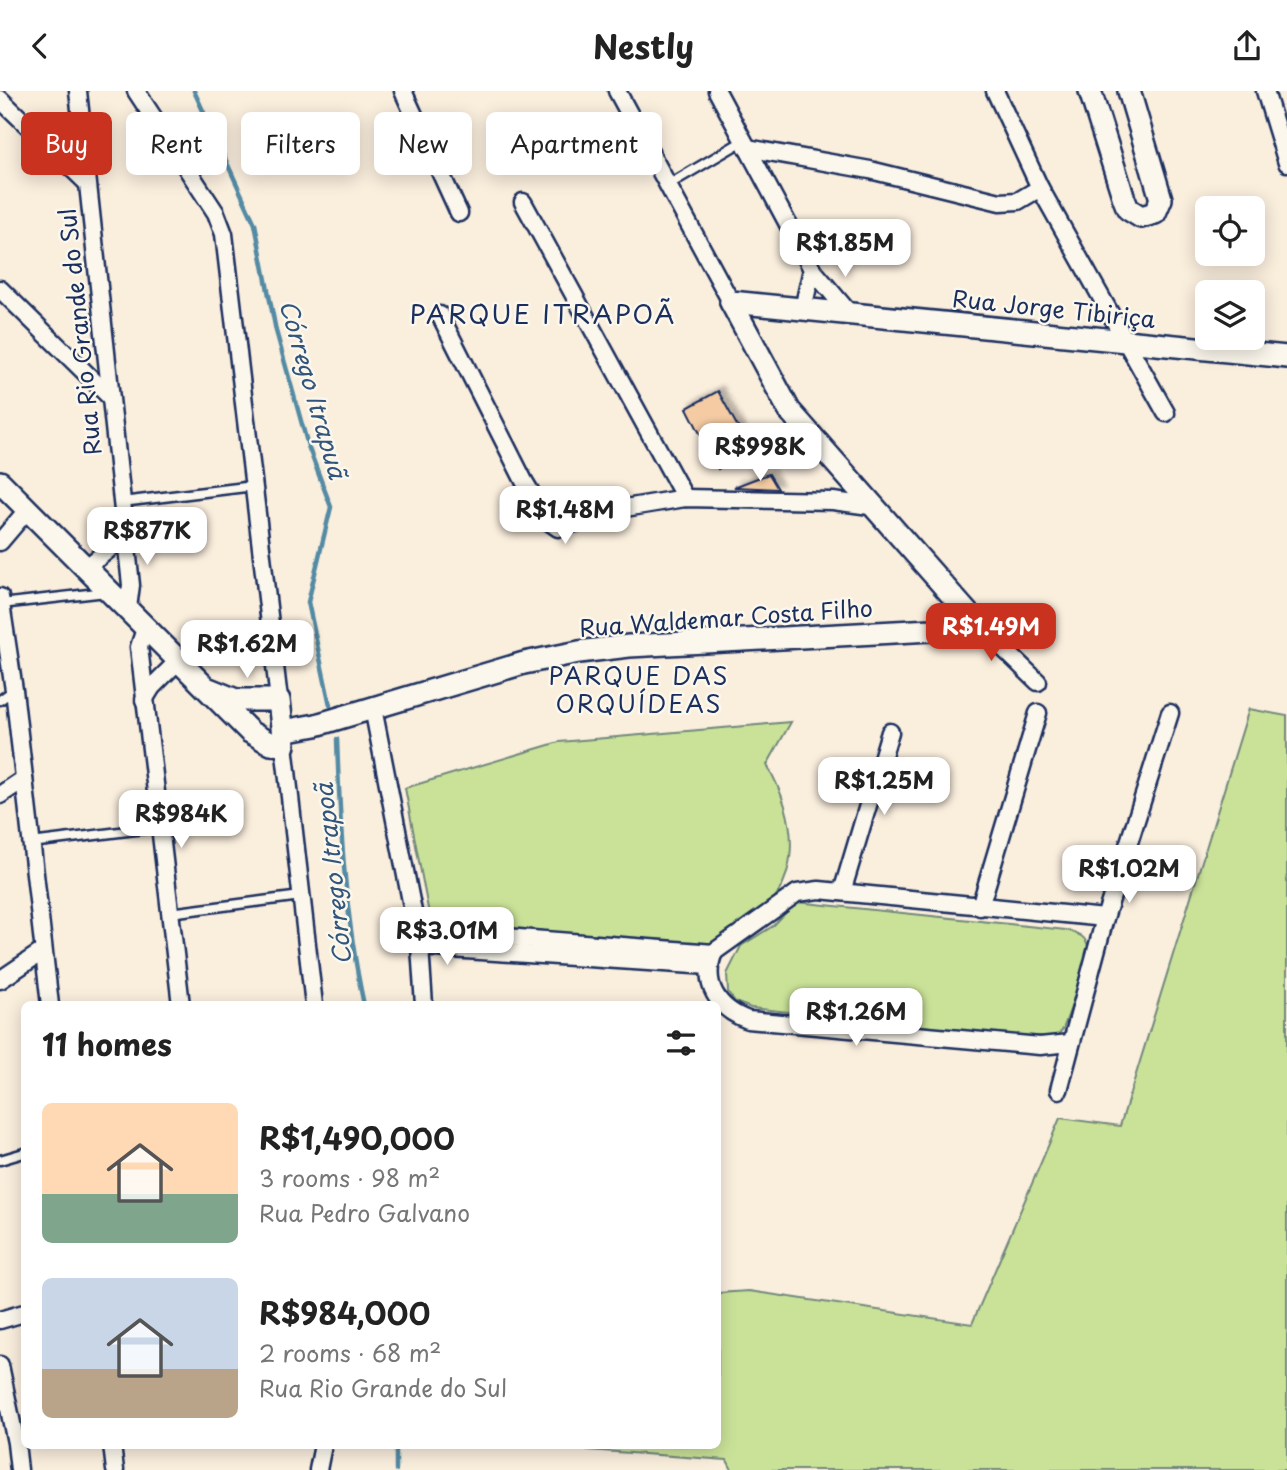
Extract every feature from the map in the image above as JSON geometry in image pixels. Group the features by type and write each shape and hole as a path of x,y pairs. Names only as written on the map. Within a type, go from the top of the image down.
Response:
{"main road":[{"path":"1089,91 1128,209 1141,217 1155,213 1161,199 1129,91"},
{"path":"731,302 789,410 870,506 971,617"},
{"name":"Rua Jorge Tibiriça","path":"731,302 1287,357"},
{"path":"1,486 28,509 256,737 271,744 283,738 279,700 236,700 209,689"},
{"name":"Rua Waldemar Costa Filho","path":"283,738 316,725 524,663 579,652 629,646 932,630 971,617"}],"street":[{"name":"Rua Rio Grande do Sul","path":"78,91 131,585 128,608"},
{"path":"136,91 216,213 224,234 279,700"},
{"path":"403,91 459,213"},
{"path":"617,91 731,302"},
{"path":"717,91 812,269 850,314"},
{"path":"995,91 1040,188 1166,412"},
{"path":"1265,91 1287,163"},
{"path":"0,99 86,182"},
{"path":"745,145 870,170 1000,202 1018,201 1040,188"},
{"path":"523,202 685,498"},
{"path":"803,309 812,269"},
{"path":"0,289 109,396"},
{"path":"440,316 524,481 548,521 558,528 625,508 685,498 833,501 870,506"},
{"path":"833,501 850,482"},
{"path":"0,543 28,509"},
{"path":"87,568 108,550 124,526"},
{"path":"0,597 14,690 49,1001"},
{"path":"971,617 1038,682"},
{"path":"146,626 139,647 181,1001"},
{"path":"144,700 152,687 180,659"},
{"path":"373,708 420,947 424,1001"},
{"path":"980,907 1038,713"},
{"path":"1059,1090 1105,918 1170,713"},
{"path":"842,892 890,732"},
{"path":"283,738 314,1001"},
{"path":"0,795 24,779"},
{"path":"420,947 711,961 797,893 842,892 1105,918"},
{"path":"416,930 711,961"},
{"path":"0,980 43,951"},
{"path":"711,961 710,986 720,1001"},
{"path":"721,1002 724,1007 748,1020 1040,1046 1070,1043"},
{"path":"0,1320 21,1314"},
{"path":"0,1366 19,1470"},
{"path":"112,1449 115,1470"},
{"path":"318,1470 322,1449"}],"lane":[{"path":"668,185 745,145"},
{"path":"121,502 255,486"},
{"path":"1,604 111,591"},
{"path":"0,700 14,690"},
{"path":"31,843 160,827"},
{"path":"170,913 301,895"},
{"path":"0,1160 21,1154"}],"green space":[{"path":"1249,709 1287,716 1287,1470 732,1470 727,1460 575,1449 721,1449 721,1293 749,1291 972,1324 1060,1118 1120,1126"},
{"path":"791,722 767,765 786,811 790,834 790,856 785,877 775,897 759,915 714,944 699,949 680,949 450,928 429,914 405,788 559,742"},
{"path":"796,902 1066,930 1084,938 1090,956 1063,1029 1056,1037 995,1034 751,1008 735,1002 728,992 727,974 741,946 773,926"}],"building":[{"path":"718,391 750,449 718,469 687,408"},
{"path":"769,474 778,489 734,487 760,477"}],"waterway":[{"name":"Córrego Itrapuã","path":"194,91 255,224 276,331 308,446 331,507 308,602 330,705"},
{"name":"Córrego Itrapoã","path":"337,739 344,872 363,1001"},
{"name":"Córrego Itrapoã","path":"396,1449 396,1470"}],"district":[{"name":"PARQUE ITRAPOÃ","path":"543,313"},
{"name":"PARQUE DAS ORQUÍDEAS","path":"639,689"}]}
